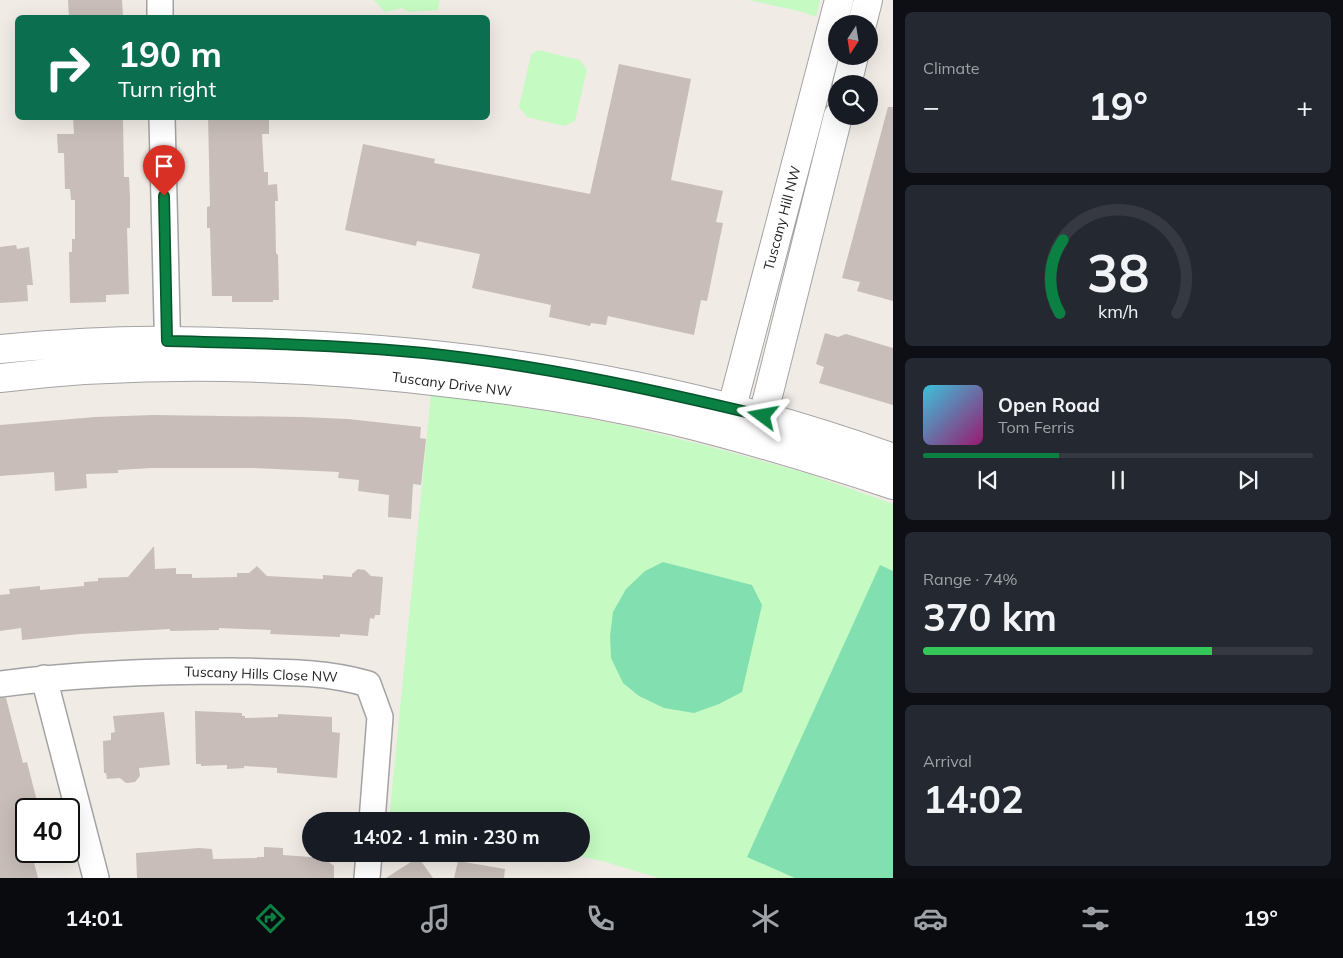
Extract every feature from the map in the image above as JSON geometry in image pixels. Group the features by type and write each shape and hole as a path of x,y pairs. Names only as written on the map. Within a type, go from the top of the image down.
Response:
{"street":[{"path":"160,0 160,15"},
{"name":"Tuscany Hill NW","path":"725,435 839,0"},
{"path":"864,15 868,0"},
{"path":"162,120 168,354"},
{"name":"Tuscany Hill NW","path":"756,444 836,125"},
{"name":"Tuscany Drive NW","path":"0,349 105,342 251,368 418,378 504,389 589,403 674,421 893,485"},
{"name":"Tuscany Drive NW","path":"0,378 86,370 168,354 296,344 435,355 558,372 732,408 763,416 893,458"},
{"name":"Tuscany Hills Close NW","path":"0,684 44,678 162,671 277,672 345,677 368,684 380,717 373,812"},
{"path":"44,678 96,878"},
{"path":"367,878 368,862"}],"green space":[{"path":"374,0 440,0 438,10 409,12 402,8 385,12"},
{"path":"749,0 820,0 816,17 803,12"},
{"path":"538,50 580,60 587,70 575,121 564,126 527,117 519,107 531,55"},
{"path":"431,394 558,413 621,425 806,473 893,504 893,878 659,878 590,858 590,812 390,812"},
{"path":"663,562 752,585 762,605 742,692 719,704 694,713 664,708 639,696 623,683 611,658 610,636 613,612 626,589 645,571"},
{"path":"880,565 893,571 893,878 795,878 747,857"}],"building":[{"path":"68,0 122,0 123,15 69,15"},
{"path":"619,64 691,79 671,180 723,191 716,222 723,223 707,301 701,300 694,335 608,316 606,325 591,323 590,326 549,317 551,305 472,288 480,254 417,241 416,246 345,230 363,144 435,159 434,163 590,194"},
{"path":"888,107 893,107 893,301 857,291 860,282 842,278"},
{"path":"73,120 123,120 124,177 129,177 130,198 130,228 127,228 129,294 106,295 106,302 70,303 69,252 72,252 72,239 75,239 75,200 71,200 70,189 65,189 64,153 58,153 57,134 74,134"},
{"path":"208,120 269,120 269,134 262,134 264,172 268,172 268,185 277,184 278,201 275,201 279,300 273,300 273,302 232,302 232,296 212,296 210,228 207,228 207,207 210,206"},
{"path":"16,245 17,249 29,247 33,285 27,285 28,301 0,303 0,247"},
{"path":"825,333 838,337 846,334 893,348 893,405 819,383 824,367 816,364"},
{"path":"154,415 348,419 421,427 420,438 426,439 421,485 413,484 411,519 388,517 389,495 358,491 359,480 338,478 339,472 254,468 118,470 118,473 86,474 87,488 55,491 54,472 0,476 0,425 95,417"},
{"path":"154,546 155,569 176,568 176,574 192,574 192,578 237,577 237,573 249,573 257,566 267,576 323,579 323,575 352,577 352,574 358,569 365,570 371,576 383,577 380,615 375,615 374,619 370,618 368,636 340,634 340,637 270,634 271,630 219,628 219,630 170,631 170,629 80,634 22,640 21,628 0,631 0,595 10,594 9,589 40,586 40,590 84,586 84,582 98,581 98,578 128,577"},
{"path":"0,698 6,698 23,763 27,762 36,798 15,798 15,863 34,863 38,878 0,878"},
{"path":"195,711 242,713 242,716 245,716 245,718 278,717 278,714 332,717 332,732 340,733 337,778 277,773 277,768 244,766 244,768 227,769 227,765 201,766 201,764 196,764"},
{"path":"164,712 170,765 139,768 140,776 135,782 126,783 120,778 107,779 106,773 104,773 103,741 111,740 111,733 115,732 113,716"},
{"path":"264,847 283,848 283,855 302,856 302,862 329,862 334,866 334,878 137,878 136,853 199,848 212,849 213,859 264,857"},
{"path":"411,862 422,862 433,878 386,878"},
{"path":"458,862 505,869 504,878 454,878"}],"route":[{"path":"164,196 167,341 296,344 359,348 476,360 558,372 632,386 763,416"}]}
